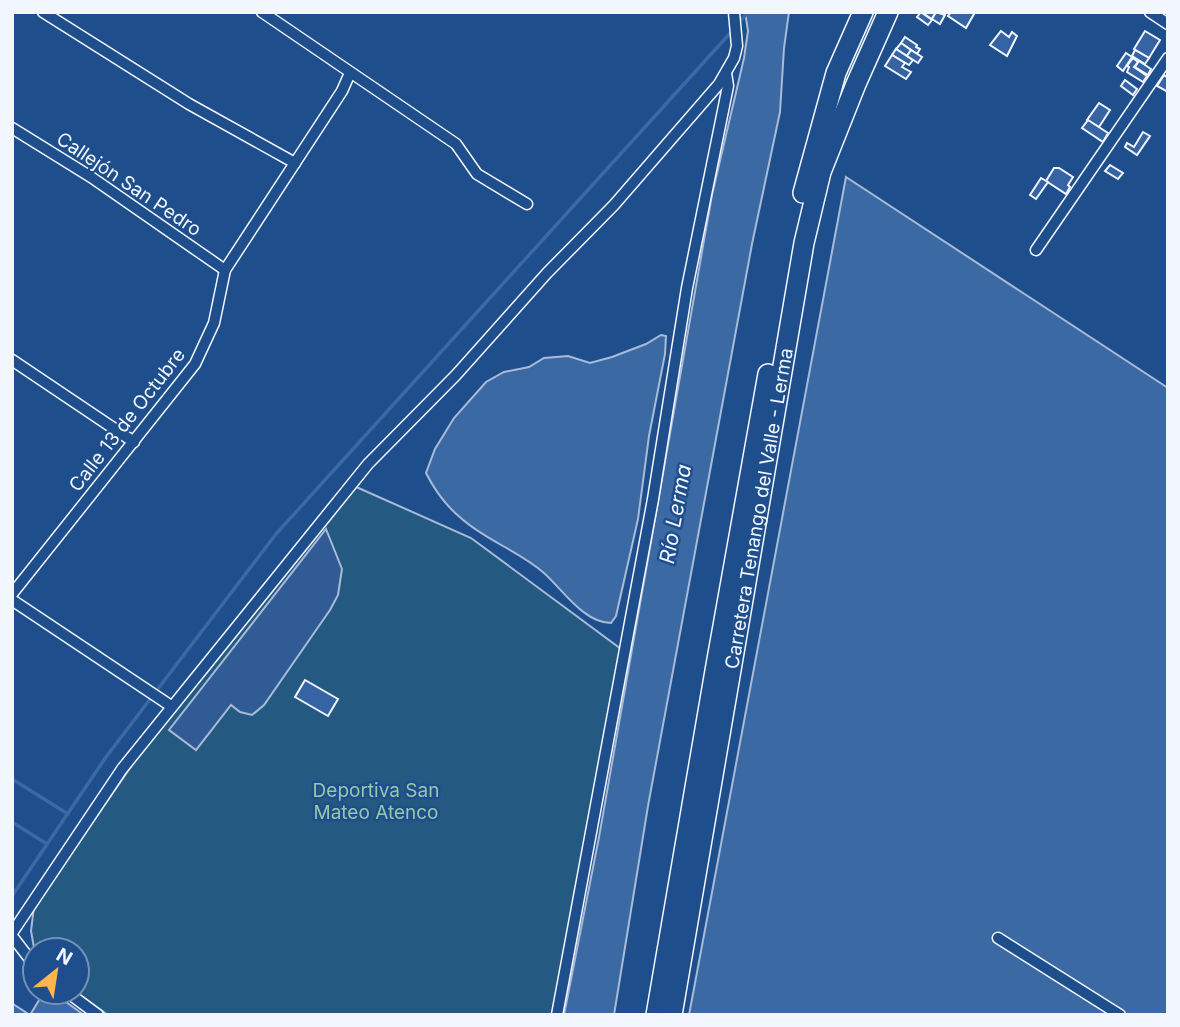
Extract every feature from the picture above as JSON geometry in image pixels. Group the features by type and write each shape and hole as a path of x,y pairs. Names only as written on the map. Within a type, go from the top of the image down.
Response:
{"highway":[{"path":"656,1015 798,215 808,167 836,73 863,12"},
{"name":"Carretera Tenango del Valle - Lerma","path":"672,1015 804,243 821,172 888,12"}],"street":[{"path":"262,12 456,144 477,174 527,204"},
{"path":"12,934 166,702 368,464 456,375 547,273 614,205 726,73 737,46 734,12"},
{"path":"1150,12 1168,24"},
{"path":"44,13 189,104 295,163"},
{"path":"1036,250 1168,58"},
{"name":"Calle 13 de Octubre","path":"12,594 195,364 214,323 225,270 342,91 350,73"},
{"path":"557,1015 653,499 687,288 728,86 726,73"},
{"name":"Callejón San Pedro","path":"12,128 116,194 225,270"},
{"path":"12,359 134,442"},
{"path":"12,600 166,702"},
{"path":"999,938 1120,1015"}],"green space":[{"name":"Deportiva San Mateo Atenco","path":"354,486 471,538 621,649 553,1015 108,1015 91,1003 91,936 32,936 31,931 34,907 139,755"}],"shaded area":[{"path":"326,529 342,569 338,595 330,610 264,705 252,715 240,712 231,705 196,750 169,730"}],"water":[{"name":"Río Lerma","path":"745,12 789,12 780,112 752,244 648,806 614,1015 564,1015 599,837 712,195 744,58 748,31"},
{"path":"846,177 1168,388 1168,1015 689,1015"},
{"path":"661,335 666,336 665,354 649,436 638,519 616,616 611,623 601,622 583,612 534,565 462,519 441,498 426,473 435,449 454,418 486,382 504,372 529,367 544,358 568,356 590,363 646,344"},
{"path":"13,1004 30,1015 12,1015"},
{"path":"35,1006 71,1006 84,1015 30,1015"}],"building":[{"path":"921,12 932,20 928,25 917,17"},
{"path":"921,12 936,12 932,19"},
{"path":"936,12 945,15 940,24 932,19"},
{"path":"951,12 974,14 966,28 948,16"},
{"path":"1001,31 1009,37 1012,32 1017,36 1007,56 990,45"},
{"path":"1145,31 1160,40 1149,58 1134,49"},
{"path":"905,37 920,49 917,54 901,43"},
{"path":"901,43 911,50 907,56 896,49"},
{"path":"896,49 913,60 909,65 892,55"},
{"path":"911,50 922,57 918,63 907,56"},
{"path":"1135,50 1149,58 1145,64 1132,56"},
{"path":"1126,53 1132,57 1123,71 1117,66"},
{"path":"892,55 905,63 902,67 911,72 906,79 885,66"},
{"path":"1133,58 1138,62 1134,67 1147,76 1143,82 1127,72 1127,66"},
{"path":"1139,61 1151,69 1148,75 1135,67"},
{"path":"1164,75 1168,78 1168,92 1157,86"},
{"path":"1125,80 1137,89 1133,95 1121,86"},
{"path":"1099,103 1110,110 1099,127 1087,120"},
{"path":"1088,120 1108,133 1103,142 1082,128"},
{"path":"1143,132 1150,136 1137,155 1125,147 1127,143 1134,147"},
{"path":"1110,165 1123,173 1118,179 1105,171"},
{"path":"1054,168 1059,168 1073,177 1066,194 1046,181"},
{"path":"1041,178 1048,182 1036,199 1030,195"},
{"path":"305,680 338,699 328,716 295,697"}],"waterway":[{"path":"742,19 748,12"},
{"path":"12,896 106,757 276,534 733,30"},
{"path":"12,779 68,814"},
{"path":"12,822 47,844"}]}
